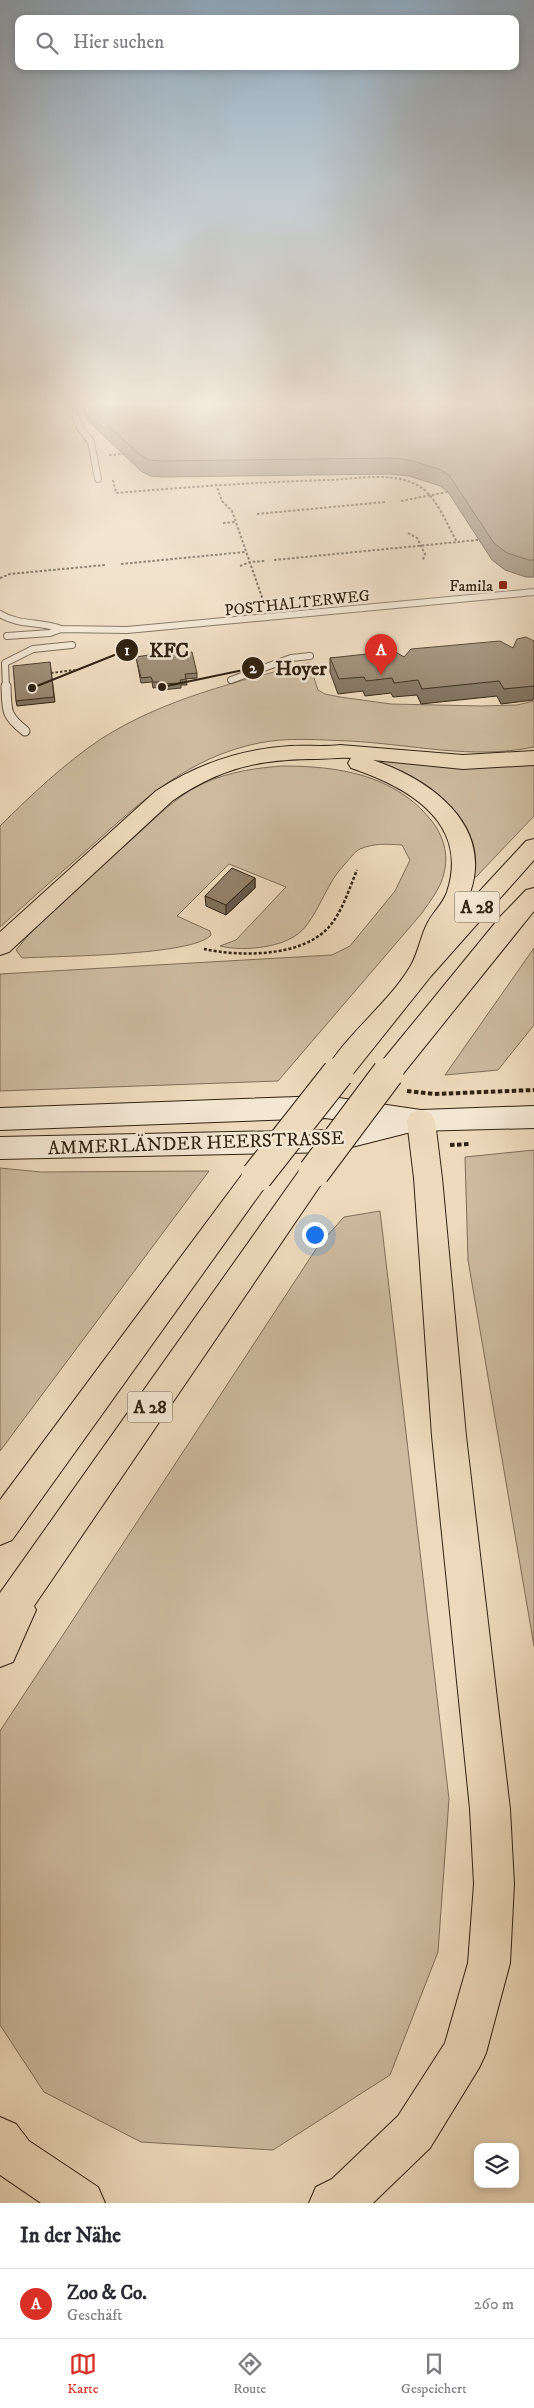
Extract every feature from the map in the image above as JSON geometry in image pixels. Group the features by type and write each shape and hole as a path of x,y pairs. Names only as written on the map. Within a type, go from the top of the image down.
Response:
{"highway":[{"path":"0,946 152,806 184,782 218,766 252,757 283,752 324,753 340,751 479,762 534,758"},
{"path":"324,753 336,759 380,769 411,784 438,805 457,832 463,855 462,879 459,893 443,917 422,970"},
{"name":"A 28","path":"0,1528 257,1176 422,970 534,846"},
{"name":"A 28","path":"0,1624 314,1172 396,1082 509,923 534,896"},
{"path":"332,2203 348,2194 414,2132 464,2053 488,1962 494,1884 490,1809 449,1436 428,1178 421,1121"},
{"path":"0,1649 35,1574"},
{"path":"0,2140 13,2157 82,2203"}],"street":[{"name":"AMMERLÄNDER HEERSTRASSE","path":"0,1119 325,1107 421,1121 534,1118"},
{"name":"AMMERLÄNDER HEERSTRASSE","path":"0,1148 332,1141 421,1121"}],"lane":[{"name":"POSTHALTERWEG","path":"7,636 50,633 61,629 141,629 534,592"},
{"name":"POSTHALTERWEG","path":"0,614 10,621 51,625 61,629"},
{"path":"0,641 7,636 12,626 10,621"},
{"path":"26,731 11,720 7,713 5,663 33,649 72,645"},
{"path":"231,680 291,658 310,656"}],"path":[{"path":"225,504 232,511 269,618"},
{"path":"257,514 366,504"},
{"path":"433,504 457,542"},
{"path":"224,523 235,522"},
{"path":"408,533 417,538 425,554 423,560"},
{"path":"274,560 478,540"},
{"path":"121,564 245,552"},
{"path":"240,566 250,562 266,561"},
{"path":"0,578 10,574 105,566"},
{"path":"51,673 74,670"},
{"path":"204,950 223,953 269,951 292,948 313,940 326,930 334,920 356,870"},
{"path":"396,1082 434,1094 534,1090"}],"shaded area":[{"path":"309,663 318,690 325,694 340,697 391,704 482,706 517,705 534,701 534,747 511,751 465,752 349,741 293,739 259,743 233,750 187,771 146,799 0,927 0,826 36,791 101,739 150,713 229,684"},
{"path":"373,758 534,763 534,816 476,877 470,877 468,843 372,762"},
{"path":"282,766 303,766 344,771 382,783 400,792 416,804 431,820 442,838 446,859 440,884 422,913 278,1081 0,1091 0,974 332,955 350,946 395,891 410,860 402,845 375,845 358,850 333,879 306,926 299,933 278,944 254,948 220,946 236,940 286,887 229,864 177,916 210,931 211,935 199,942 179,947 122,954 22,958 16,950 28,935 70,894 164,810 193,788 233,773"},
{"path":"534,948 534,1025 498,1070 445,1075"},
{"path":"534,1150 534,1646 468,1260 465,1157"},
{"path":"0,1168 41,1172 209,1171 0,1451"},
{"path":"380,1211 449,1799 438,1952 390,2075 273,2150 141,2142 44,2092 0,2025 0,1731 318,1246 344,1217"}],"building":[{"path":"468,504 534,504 534,560 507,553 494,543"},
{"path":"526,637 534,641 534,686 504,689 499,681 422,689 418,680 394,683 392,678 366,681 364,677 339,679 330,658 394,651 404,657 411,649 500,641 513,648 517,639"},
{"path":"174,651 174,654 192,652 197,673 185,674 186,679 180,680 181,683 160,684 160,682 153,682 151,677 141,678 136,657"},
{"path":"50,662 54,697 16,701 13,666"},
{"path":"232,868 255,878 226,905 205,896"}],"place":[{"name":"Famila","path":"503,585"},
{"name":"Zoo & Co.","path":"381,675"},
{"name":"Hoyer","path":"162,687"},
{"name":"KFC","path":"32,688"}]}
